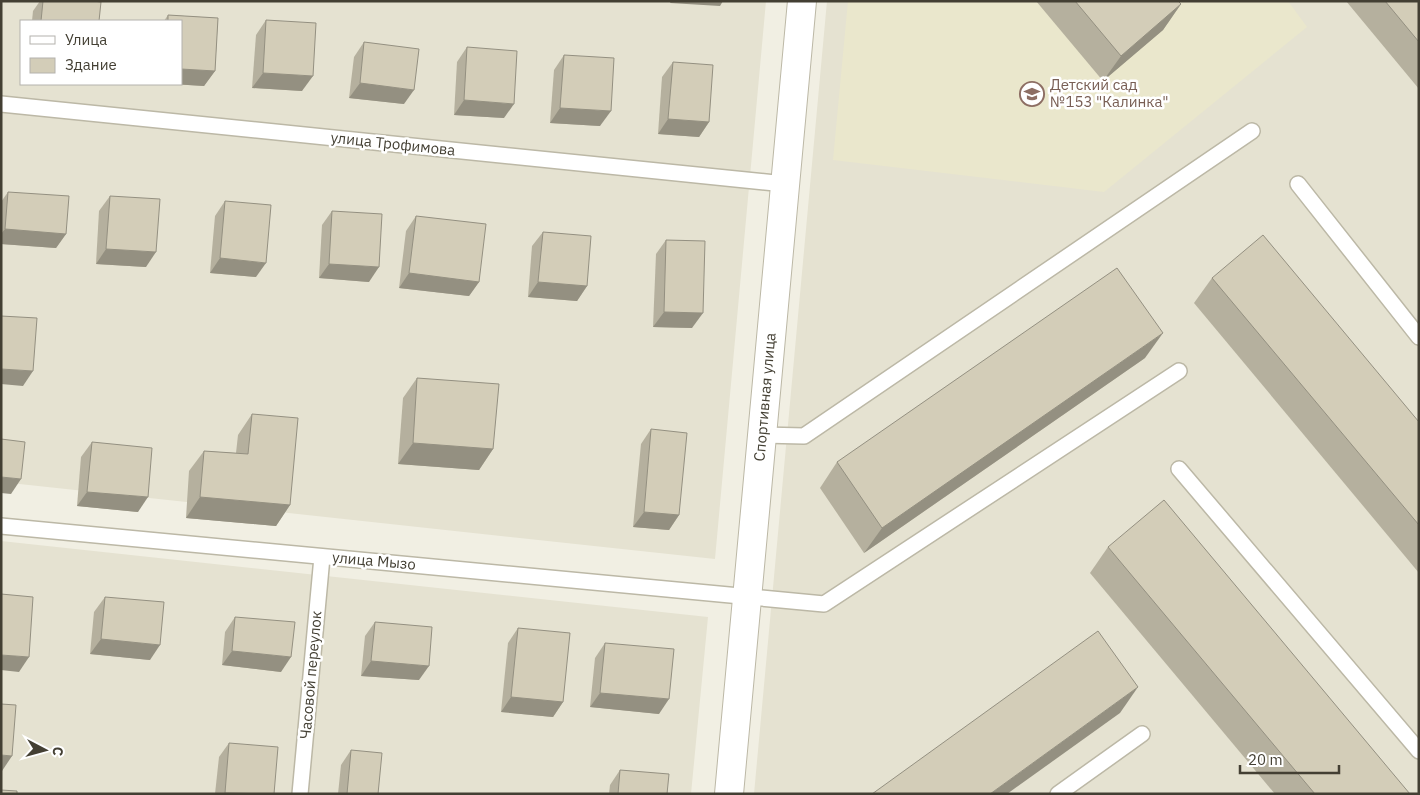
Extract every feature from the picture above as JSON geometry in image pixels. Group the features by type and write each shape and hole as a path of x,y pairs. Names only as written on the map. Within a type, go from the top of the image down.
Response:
{"street":[{"name":"Спортивная улица","path":"729,794 802,1"}],"lane":[{"name":"улица Трофимова","path":"1,104 785,184"},
{"path":"762,435 804,436 1252,132"},
{"path":"1298,184 1419,338"},
{"name":"улица Мызо","path":"1,526 824,604 1179,371"},
{"path":"1179,469 1419,751"},
{"name":"Часовой переулок","path":"300,794 322,556"},
{"path":"1058,794 1142,734"}],"shaded area":[{"path":"1,1 766,1 715,559 1,482"},
{"path":"827,1 1419,1 1419,794 754,794"},
{"name":"Детский сад №153 \"Калинка\"","path":"848,1 1288,1 1307,27 1104,192 833,160"},
{"path":"1,541 708,617 691,794 1,794"}],"building":[{"path":"43,1 101,2 99,20 41,20"},
{"path":"1075,1 1178,1 1181,4 1121,56"},
{"path":"1385,1 1419,1 1419,42"},
{"path":"168,15 218,18 215,71 182,69 182,20 168,20"},
{"path":"266,20 316,23 313,76 263,73"},
{"path":"364,42 419,49 414,90 360,83"},
{"path":"467,47 517,51 514,104 464,100"},
{"path":"564,55 614,58 611,111 560,108"},
{"path":"673,62 713,65 709,122 668,119"},
{"path":"8,192 69,196 66,234 5,229"},
{"path":"110,196 160,199 156,252 106,249"},
{"path":"225,201 271,205 266,263 220,258"},
{"path":"332,211 382,214 379,267 329,264"},
{"path":"416,216 486,224 479,282 409,273"},
{"path":"543,232 591,236 587,286 538,282"},
{"path":"1263,235 1419,422 1419,525 1212,278"},
{"path":"666,240 705,241 703,313 664,312"},
{"path":"1117,268 1163,333 882,528 837,462"},
{"path":"1,316 37,318 33,371 1,369"},
{"path":"417,378 499,384 493,449 413,443"},
{"path":"252,414 298,418 290,505 200,497 204,451 248,454"},
{"path":"651,429 687,433 679,515 644,512"},
{"path":"1,439 25,442 21,479 1,477"},
{"path":"92,442 152,448 148,497 87,492"},
{"path":"1164,500 1410,794 1315,794 1108,547"},
{"path":"1,594 33,597 29,657 1,655"},
{"path":"105,597 164,602 160,645 101,639"},
{"path":"235,617 295,622 291,657 232,651"},
{"path":"375,622 432,627 429,666 371,661"},
{"path":"518,628 570,633 563,702 511,697"},
{"path":"1098,631 1138,687 990,794 872,794"},
{"path":"605,643 674,649 669,699 600,693"},
{"path":"1,704 16,705 12,756 1,755"},
{"path":"229,743 278,747 274,794 225,793"},
{"path":"351,750 382,753 378,794 347,794"},
{"path":"620,770 669,774 667,794 618,794"},
{"path":"1,790 17,791 17,794 1,794"}],"place":[{"name":"Детский сад №153 \"Калинка\"","path":"1032,94"}]}
